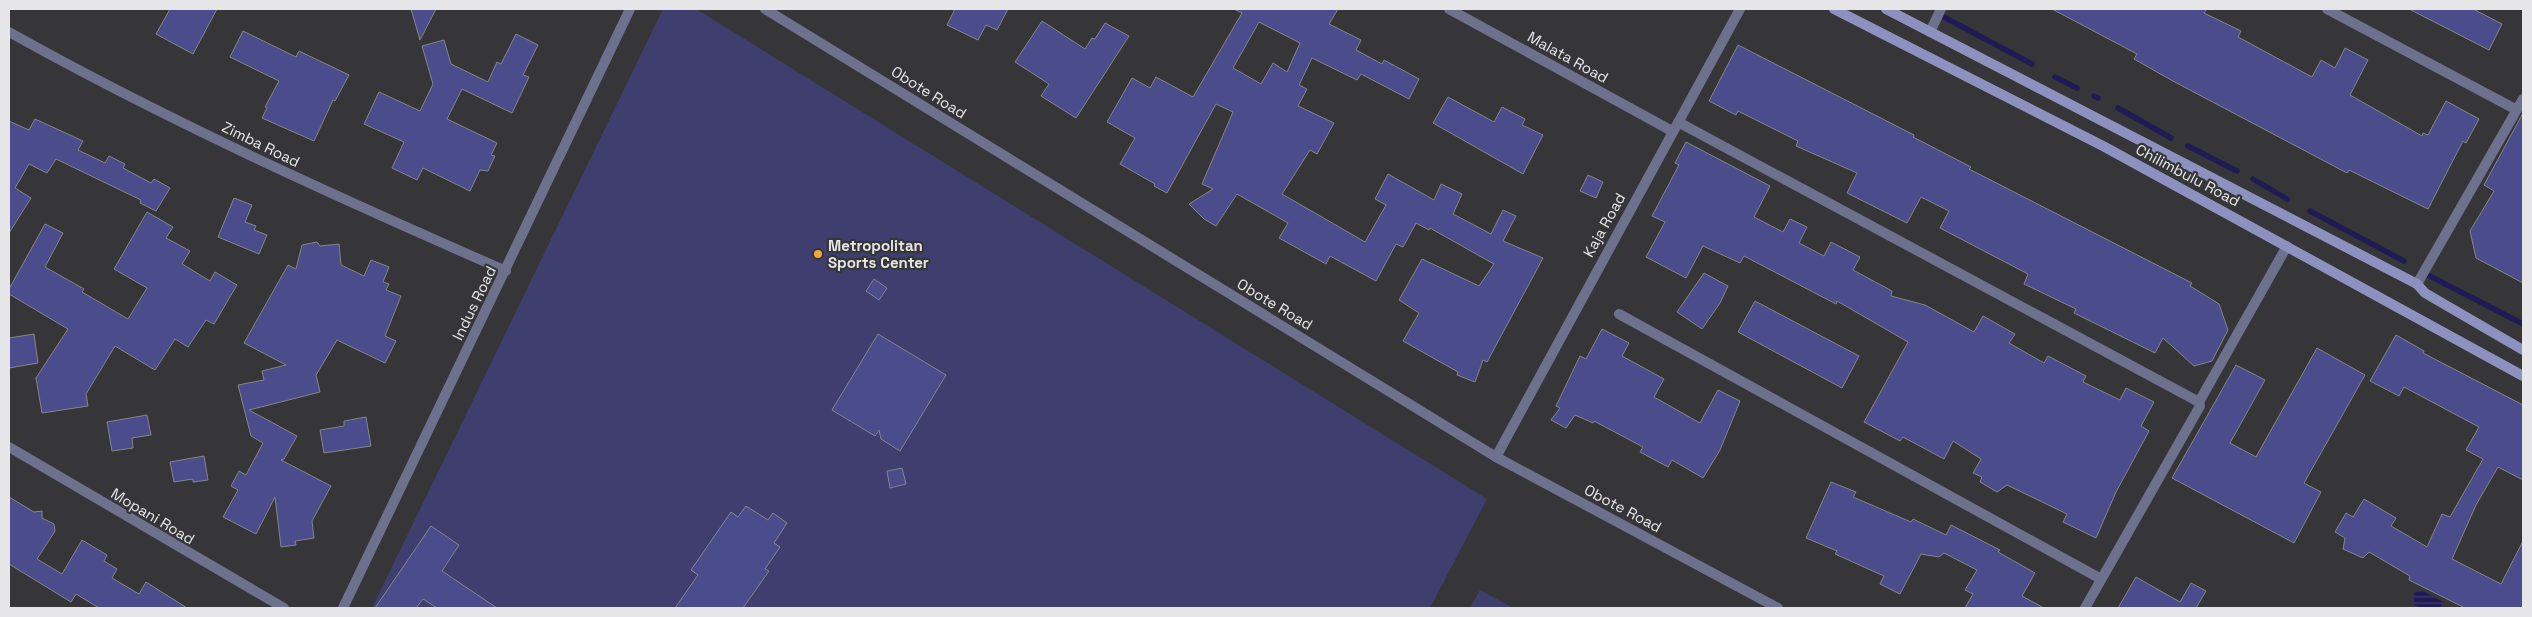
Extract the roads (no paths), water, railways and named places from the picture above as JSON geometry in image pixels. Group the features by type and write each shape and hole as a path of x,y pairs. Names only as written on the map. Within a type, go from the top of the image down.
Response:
{"main road":[{"name":"Chilimbulu Road","path":"1834,9 2103,146 2523,376"},
{"name":"Chilimbulu Road","path":"1886,9 2418,284 2425,293 2523,350"}],"street":[{"name":"Indus Road","path":"342,608 506,271 630,9"},
{"name":"Obote Road","path":"764,9 1496,457 1778,608"},
{"name":"Malata Road","path":"1449,9 2199,402"},
{"name":"Kaja Road","path":"1496,457 1740,9"},
{"path":"1930,32 1941,9"},
{"path":"2327,9 2517,110"},
{"name":"Zimba Road","path":"9,32 116,90 329,194 506,271"},
{"path":"2418,284 2523,99"},
{"path":"2086,608 2100,579 2200,406 2199,402 2287,246"},
{"path":"1620,314 2100,579"},
{"name":"Mopani Road","path":"9,447 284,608"}],"waterway":[{"path":"1942,16 2032,64"},
{"path":"2055,77 2077,88"},
{"path":"2094,96 2098,98"},
{"path":"2118,108 2171,138"},
{"path":"2188,146 2237,171"},
{"path":"2253,179 2287,199"},
{"path":"2310,211 2404,261"},
{"path":"2426,274 2523,324"}],"place":[{"name":"Metropolitan Sports Center","path":"818,254"}]}
